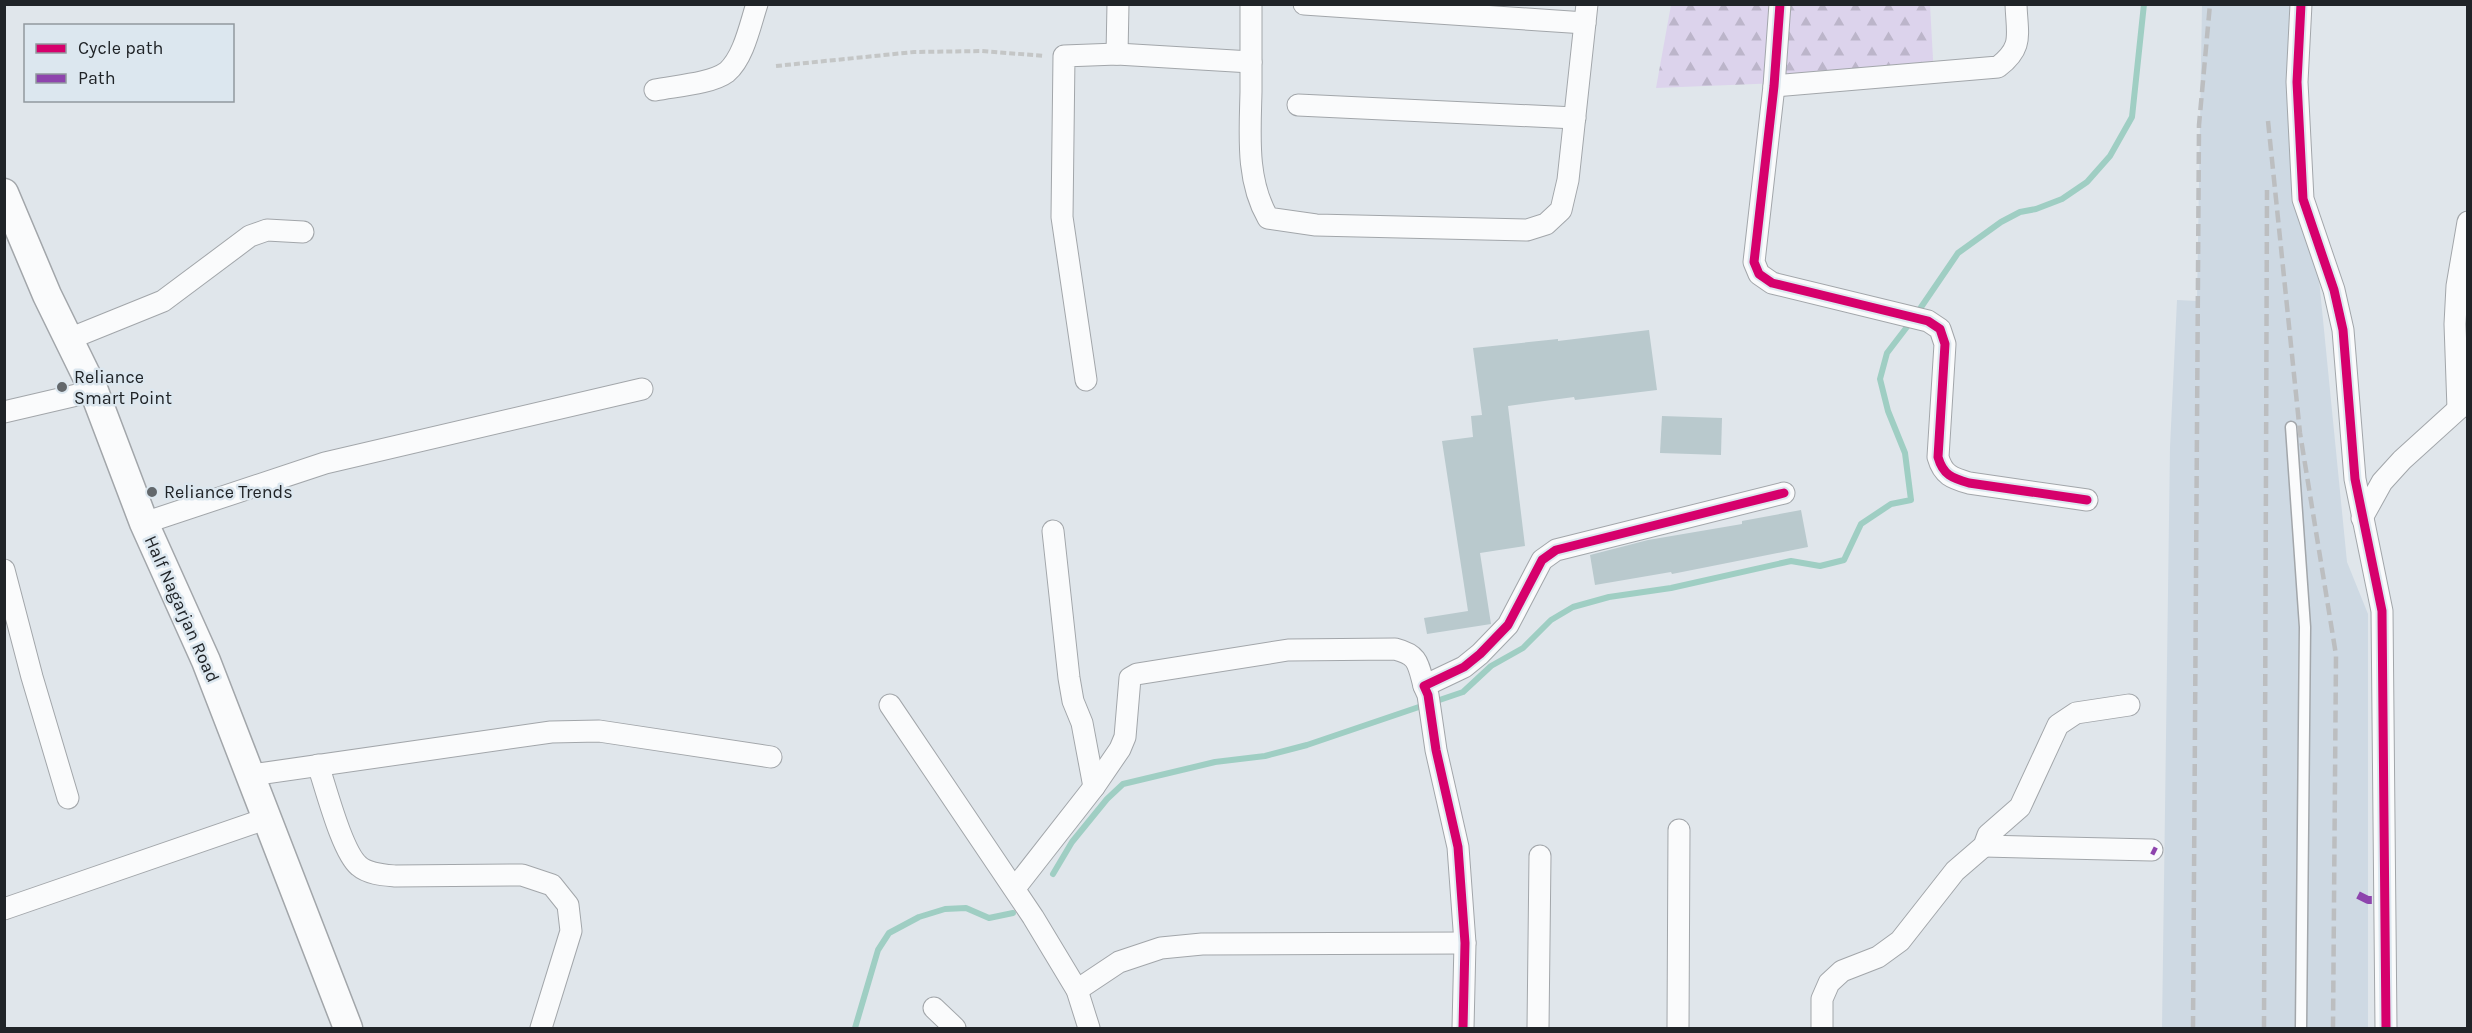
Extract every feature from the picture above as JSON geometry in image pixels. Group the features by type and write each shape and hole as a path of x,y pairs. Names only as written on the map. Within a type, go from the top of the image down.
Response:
{"main road":[{"name":"Half Nagarjan Road","path":"4,193 47,295 94,391 144,523 206,661 252,775 348,1029"}],"street":[{"path":"655,90 710,80 727,72 738,56 757,4"},
{"path":"1117,54 1118,4"},
{"path":"1251,4 1250,134 1253,180 1258,202 1268,218 1288,223 1527,230 1546,224 1561,210 1568,180 1586,14 1305,4"},
{"path":"1780,4 1774,86 1754,262 1759,274 1772,283 1905,314 1928,321 1940,329 1945,344 1938,457 1941,468 1950,478 1969,483 2087,500"},
{"path":"1774,86 1998,67 2013,56 2017,42 2016,4"},
{"path":"2301,4 2297,82 2303,199 2334,290 2343,330 2355,479 2382,611 2386,1029"},
{"path":"1086,380 1062,217 1064,56 1117,54 1251,62"},
{"path":"1298,105 1575,118"},
{"path":"2362,518 2382,482 2402,460 2463,405 2455,324 2457,286 2468,222"},
{"path":"69,339 163,301 250,236 267,230 303,232"},
{"path":"144,523 325,462 642,389"},
{"path":"4,412 94,391"},
{"path":"1426,691 1464,667 1491,644 1508,625 1542,560 1556,550 1784,493"},
{"path":"1053,531 1068,678 1073,701 1082,723 1094,788"},
{"path":"4,570 32,677 68,798"},
{"path":"1015,888 1094,788 1125,737 1130,678 1137,674 1288,650 1395,649 1408,652 1417,661 1426,691 1458,847 1466,943 1463,1029"},
{"path":"890,705 1015,888 1077,990 1089,1029"},
{"path":"1822,1029 1822,999 1829,983 1842,971 1878,957 1899,941 1955,871 1983,846 1988,835 2020,807 2058,725 2076,713 2129,705"},
{"path":"252,775 552,732 609,733 771,757"},
{"path":"318,765 348,851 359,867 376,874 395,876 522,875 552,885 568,904 571,931 541,1029"},
{"path":"4,909 268,818"},
{"path":"1678,1029 1679,830"},
{"path":"1983,846 2152,850"},
{"path":"1538,1029 1540,856"},
{"path":"1077,990 1119,962 1161,948 1202,944 1466,943"},
{"path":"934,1008 955,1029"}],"lane":[{"path":"2291,427 2305,627 2301,1029"}],"path":[{"path":"776,66 914,52 982,51 1064,56"}],"shaded area":[{"path":"2202,5 2294,5 2291,199 2316,249 2347,562 2368,614 2368,1028 2162,1028 2170,447 2177,300 2197,301"}],"green space":[{"path":"1671,5 1930,5 1934,77 1656,88"}],"building":[{"path":"1649,330 1657,390 1575,400 1574,397 1508,406 1525,546 1480,553 1491,624 1427,634 1424,618 1468,611 1442,441 1473,437 1471,416 1482,415 1473,348"},
{"path":"1662,416 1722,418 1721,455 1660,453"},
{"path":"1801,510 1808,547 1672,574 1671,572 1595,585 1590,555 1648,540 1742,524 1742,521"}],"waterway":[{"path":"1053,874 1072,842 1107,799 1123,784 1215,762 1265,756 1307,745 1463,692 1491,666 1523,648 1551,620 1573,607 1609,597 1671,588 1791,561 1820,566 1844,560 1861,524 1891,504 1911,500 1905,453 1888,411 1880,379 1887,353 1958,253 2001,222 2020,212 2036,209 2062,199 2087,182 2110,156 2132,117 2144,4"},
{"path":"855,1028 878,950 889,933 919,917 945,909 966,908 989,918 1013,913"}],"railway":[{"path":"2193,1028 2199,125 2210,4"},
{"path":"2268,121 2300,433 2336,655 2333,1028"},
{"path":"2264,1028 2267,190"}],"marked path":[{"path":"2152,850 2156,852"},
{"path":"2358,895 2368,900 2385,900"}],"cycle path":[{"path":"1780,4 1774,86 1754,262 1759,274 1772,283 1928,321 1940,329 1945,344 1938,457 1949,475 1969,483 2087,500"},
{"path":"2301,4 2297,82 2303,199 2334,290 2343,330 2355,479 2382,611 2386,1028"},
{"path":"1463,1028 1465,943 1458,847 1436,750 1428,695 1424,686 1464,667 1480,654 1508,625 1542,560 1556,550 1784,493"}],"place":[{"name":"Reliance Smart Point","path":"62,387"},
{"name":"Reliance Trends","path":"152,492"}]}
